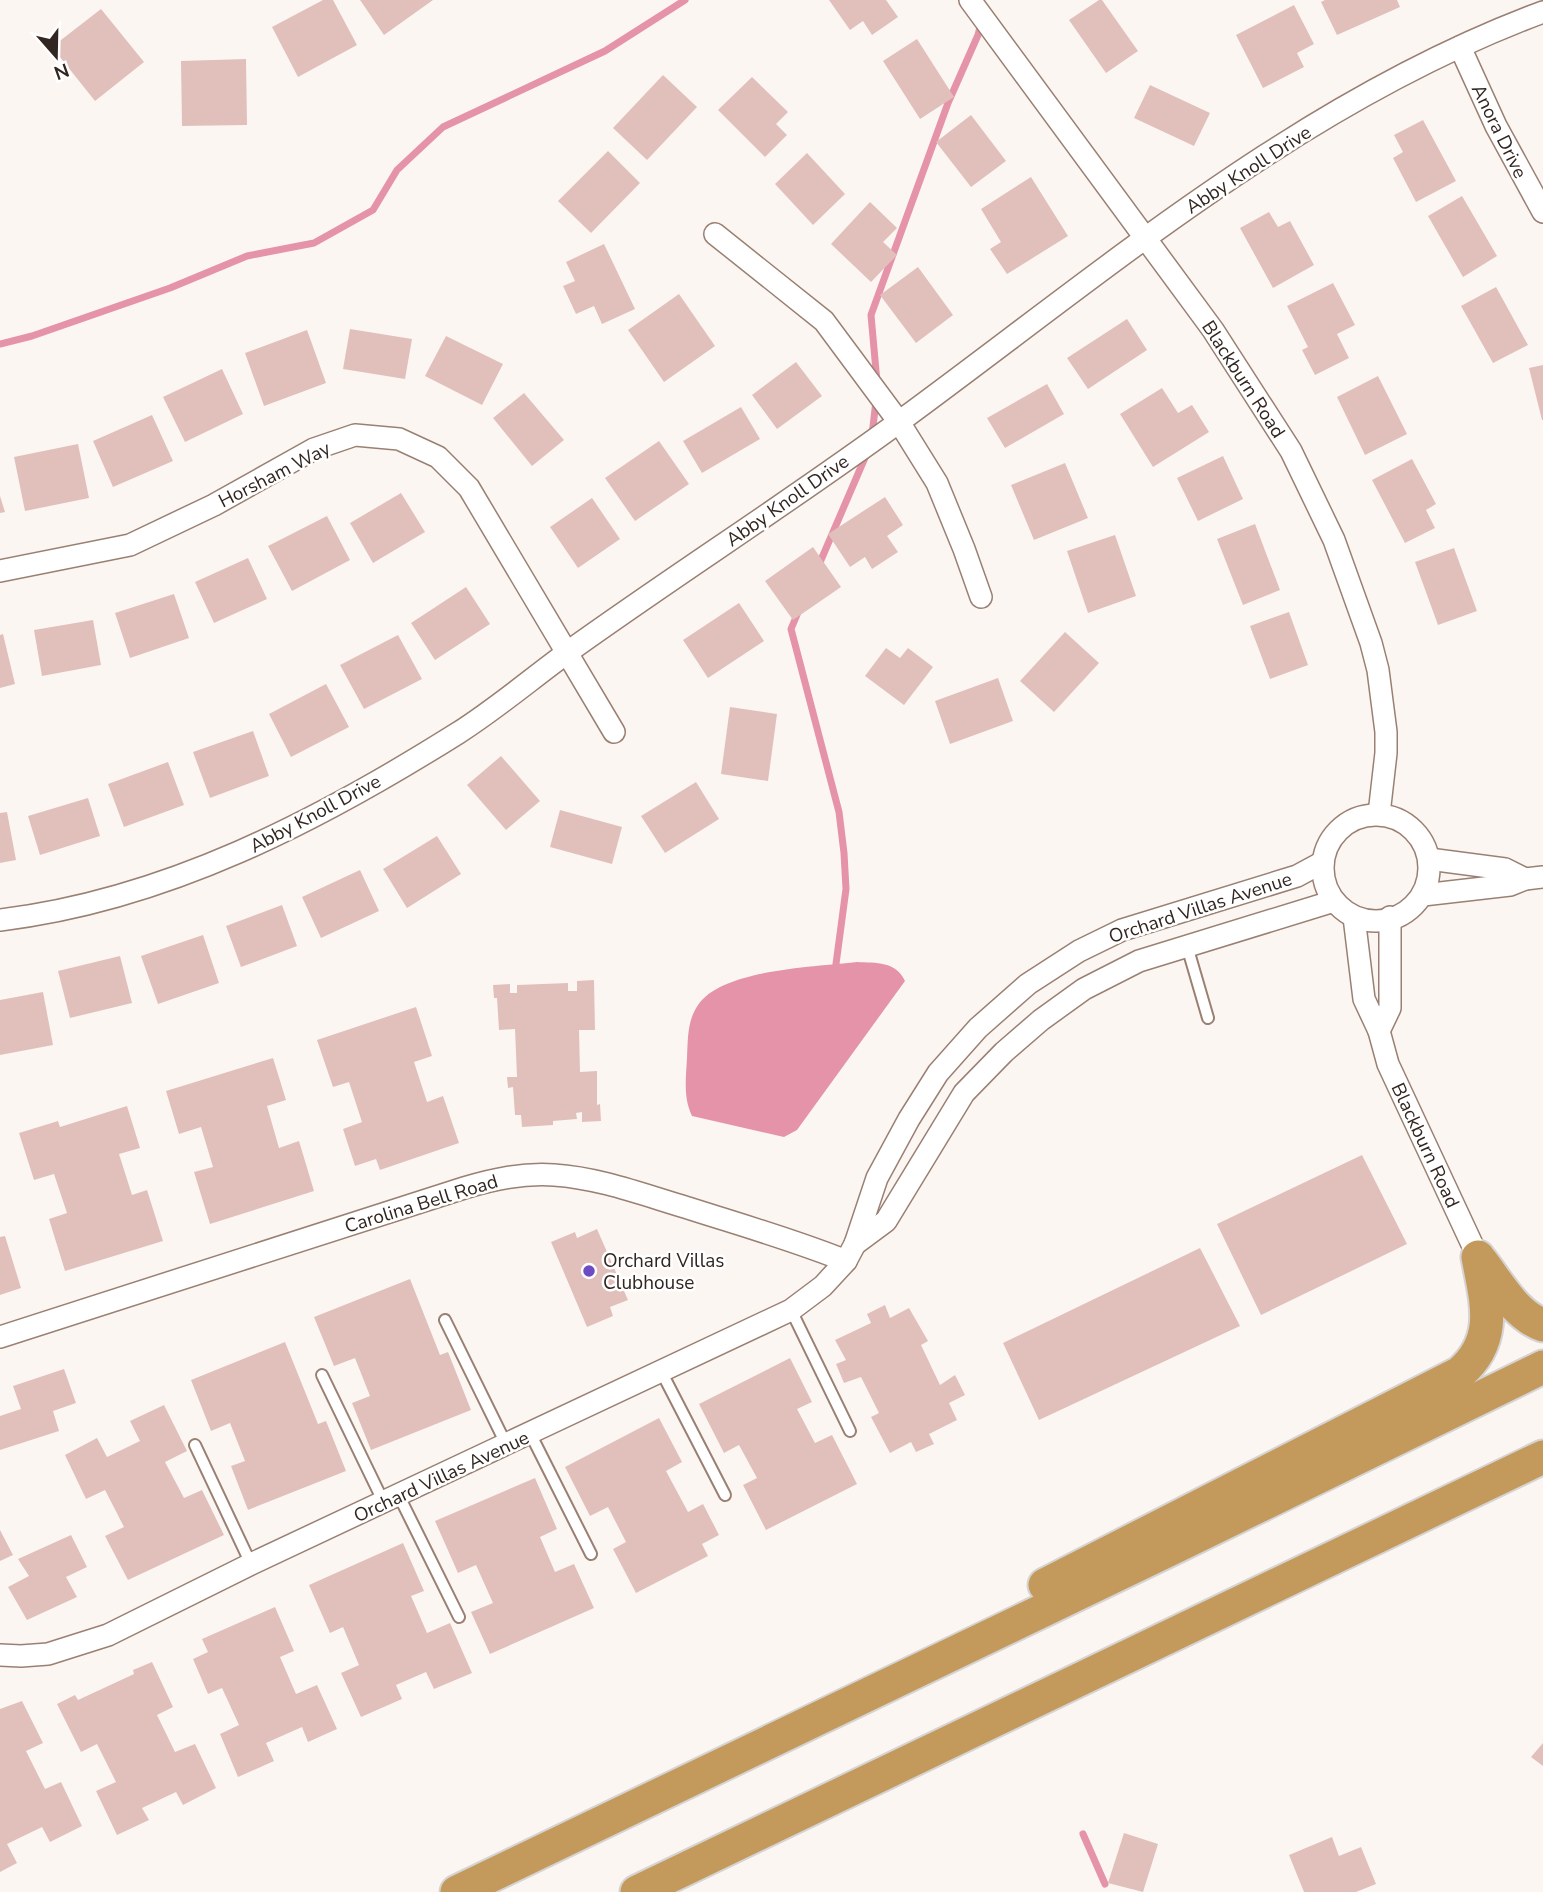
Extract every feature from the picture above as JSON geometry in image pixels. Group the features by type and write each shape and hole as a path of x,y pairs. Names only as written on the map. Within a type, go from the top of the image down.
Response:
{"highway":[{"path":"1478,1256 1516,1307 1525,1316 1543,1325"},
{"path":"736,1758 854,1684 925,1645 1460,1373 1477,1356 1486,1332 1487,1307 1478,1256"},
{"path":"457,1892 1543,1367"},
{"path":"637,1892 1543,1457"}],"street":[{"name":"Blackburn Road","path":"970,0 1213,330 1291,451 1334,540 1371,643 1385,708 1386,753 1379,814"},
{"name":"Abby Knoll Drive","path":"0,920 117,896 219,862 301,824 460,732 568,652 899,422 1145,238 1232,178 1383,85 1460,47 1543,12"},
{"name":"Anora Drive","path":"1460,47 1496,126 1543,212"},
{"path":"715,234 824,321 899,422 937,484 981,597"},
{"name":"Horsham Way","path":"0,571 130,545 214,505 314,449 355,435 398,439 438,457 469,488 614,732"},
{"path":"1379,814 1397,818 1412,828 1423,842 1429,859 1429,878 1423,895 1411,909 1374,921 1354,917 1334,901 1323,882 1323,862 1327,846 1348,822 1363,816 1379,814"},
{"path":"1429,859 1505,869 1534,878"},
{"name":"Orchard Villas Avenue","path":"850,1253 877,1178 938,1073 978,1028 1027,984 1079,951 1122,930 1297,876 1323,862"},
{"path":"1423,895 1510,886 1534,878"},
{"name":"Orchard Villas Avenue","path":"0,1655 48,1654 108,1635 251,1564 392,1500 791,1310 823,1286 850,1253 886,1221 964,1093 1004,1052 1041,1020 1084,989 1139,961 1334,901"},
{"name":"Blackburn Road","path":"1354,917 1364,999 1379,1031 1388,1064 1478,1256"},
{"path":"1379,1031 1390,1008 1390,917"},
{"path":"978,1028 1004,1052"},
{"name":"Carolina Bell Road","path":"0,1337 464,1188 500,1178 525,1175 583,1178 803,1244 850,1253"}],"lane":[{"path":"1187,946 1208,1018"},
{"path":"791,1310 850,1431"},
{"path":"446,1320 506,1444"},
{"path":"661,1371 724,1494"},
{"path":"322,1375 459,1617"},
{"path":"530,1433 591,1554"},
{"path":"195,1445 251,1564"}],"shaded area":[{"path":"857,962 891,966 905,981 797,1130 784,1137 692,1116 686,1087 689,1030 694,1011 710,993 727,984 771,972"}],"building":[{"path":"323,0 333,0 357,45 298,77 272,27"},
{"path":"360,0 433,0 384,35"},
{"path":"829,0 886,0 898,17 872,35 863,21 850,30"},
{"path":"1102,0 1138,51 1106,73 1069,20"},
{"path":"1397,0 1400,7 1337,35 1321,2"},
{"path":"1294,5 1314,44 1297,53 1304,67 1263,88 1236,35"},
{"path":"101,9 144,62 95,101 52,47"},
{"path":"917,39 954,97 920,119 883,61"},
{"path":"246,59 247,125 182,126 181,61"},
{"path":"663,75 697,107 647,160 613,128"},
{"path":"752,77 788,112 776,124 787,135 765,157 718,110"},
{"path":"1150,85 1210,113 1194,146 1134,118"},
{"path":"971,115 1006,161 971,187 936,142"},
{"path":"1423,120 1456,181 1416,202 1393,158 1403,152 1394,135"},
{"path":"608,151 640,183 591,233 558,201"},
{"path":"807,153 845,194 813,225 775,184"},
{"path":"1031,177 1068,236 1007,274 990,249 1001,242 981,209"},
{"path":"1462,196 1497,256 1463,277 1428,216"},
{"path":"870,202 897,228 883,242 897,255 871,282 831,244"},
{"path":"1269,212 1278,227 1290,221 1314,265 1273,288 1240,228"},
{"path":"604,244 635,309 602,324 594,306 576,314 563,286 575,281 566,262"},
{"path":"918,267 953,315 916,343 880,295"},
{"path":"1333,283 1355,325 1337,334 1349,358 1315,375 1302,350 1308,347 1287,306"},
{"path":"1496,287 1528,345 1493,363 1461,306"},
{"path":"679,294 715,346 664,382 628,330"},
{"path":"1127,319 1147,350 1088,389 1067,358"},
{"path":"350,329 412,339 405,379 343,369"},
{"path":"307,330 326,383 264,406 245,353"},
{"path":"446,336 503,364 482,405 425,376"},
{"path":"796,362 822,396 777,429 752,395"},
{"path":"1543,365 1543,420 1542,420 1529,368"},
{"path":"222,369 243,414 185,442 163,397"},
{"path":"1378,376 1407,434 1365,455 1337,397"},
{"path":"1047,384 1064,414 1005,448 987,418"},
{"path":"1162,388 1178,413 1192,405 1209,432 1153,467 1120,414"},
{"path":"524,393 564,440 532,466 493,418"},
{"path":"741,407 760,439 702,473 683,441"},
{"path":"152,415 173,461 113,487 93,441"},
{"path":"659,441 689,484 635,521 605,478"},
{"path":"78,444 89,498 25,511 14,457"},
{"path":"1223,456 1243,499 1198,521 1177,478"},
{"path":"1412,459 1436,504 1426,510 1435,528 1405,543 1372,480"},
{"path":"1065,463 1088,518 1034,540 1011,485"},
{"path":"401,493 425,532 373,563 350,523"},
{"path":"0,496 5,512 0,513"},
{"path":"885,497 903,525 887,536 898,552 872,569 865,557 850,567 828,534"},
{"path":"592,498 620,539 578,568 550,527"},
{"path":"327,516 350,560 292,591 268,546"},
{"path":"1255,524 1280,590 1243,605 1217,539"},
{"path":"1115,535 1136,596 1088,613 1067,551"},
{"path":"813,547 841,587 793,620 765,581"},
{"path":"1454,548 1477,611 1438,625 1415,562"},
{"path":"248,558 267,599 214,623 195,582"},
{"path":"466,587 490,624 435,660 411,623"},
{"path":"174,594 189,638 130,658 115,613"},
{"path":"739,603 764,641 708,678 683,640"},
{"path":"1289,612 1308,665 1270,679 1250,626"},
{"path":"93,620 101,665 42,676 34,630"},
{"path":"1065,632 1099,663 1054,712 1020,681"},
{"path":"3,634 15,684 0,688 0,635"},
{"path":"398,635 422,679 364,709 340,665"},
{"path":"886,648 900,658 908,648 933,667 904,705 865,676"},
{"path":"998,678 1013,721 950,744 935,701"},
{"path":"326,684 349,727 291,757 269,714"},
{"path":"730,707 777,714 768,781 721,774"},
{"path":"253,731 269,776 210,798 193,752"},
{"path":"501,756 540,801 506,830 467,785"},
{"path":"168,762 184,805 124,827 108,784"},
{"path":"696,782 719,819 665,853 641,816"},
{"path":"88,798 100,836 40,855 28,816"},
{"path":"560,810 622,827 612,864 550,847"},
{"path":"7,812 16,860 0,863 0,813"},
{"path":"437,836 461,874 407,908 383,869"},
{"path":"360,870 379,911 321,938 302,897"},
{"path":"282,905 297,946 241,967 226,926"},
{"path":"203,935 219,983 158,1004 141,956"},
{"path":"120,956 132,1003 70,1018 58,971"},
{"path":"594,980 595,1030 579,1030 580,1072 597,1071 597,1105 600,1104 601,1121 582,1122 582,1112 576,1113 577,1119 553,1121 553,1125 522,1127 521,1115 515,1115 513,1087 508,1088 507,1077 517,1077 515,1029 499,1030 497,998 494,998 493,985 510,984 510,993 517,993 517,985 568,983 568,991 577,991 577,981"},
{"path":"43,992 53,1045 0,1055 0,1000"},
{"path":"416,1007 432,1056 414,1062 427,1102 443,1096 459,1143 380,1170 376,1159 355,1166 343,1129 362,1122 349,1082 333,1087 317,1040"},
{"path":"273,1058 286,1100 267,1106 279,1148 299,1141 314,1191 210,1224 194,1172 213,1167 201,1127 179,1134 166,1091"},
{"path":"127,1106 140,1148 119,1154 132,1195 147,1190 163,1241 65,1271 49,1219 67,1213 54,1174 34,1180 19,1133 58,1121 60,1127"},
{"path":"1362,1155 1407,1244 1261,1315 1217,1224"},
{"name":"Orchard Villas Clubhouse","path":"597,1229 628,1300 610,1307 613,1316 587,1327 551,1242 575,1232 577,1238"},
{"path":"5,1236 21,1288 0,1295 0,1237"},
{"path":"1200,1248 1240,1326 1039,1420 1003,1343"},
{"path":"410,1279 440,1355 448,1352 471,1410 371,1450 352,1403 370,1396 355,1358 334,1366 314,1317"},
{"path":"885,1305 890,1318 909,1308 928,1341 921,1345 940,1385 955,1375 965,1395 949,1403 957,1420 929,1434 934,1444 916,1452 911,1442 890,1453 871,1417 879,1413 861,1377 844,1383 836,1364 846,1360 835,1340 871,1323 867,1314"},
{"path":"285,1342 318,1424 326,1421 346,1471 248,1510 231,1466 245,1461 230,1423 211,1431 191,1380"},
{"path":"790,1358 812,1402 797,1409 815,1443 832,1435 857,1484 766,1530 743,1485 757,1478 739,1445 724,1453 699,1404"},
{"path":"64,1369 76,1403 53,1411 59,1431 0,1450 0,1416 21,1409 13,1386"},
{"path":"164,1405 187,1451 165,1462 184,1498 202,1490 224,1535 128,1580 105,1536 124,1527 105,1490 86,1499 65,1455 97,1438 107,1457 140,1441 130,1421"},
{"path":"659,1418 682,1462 666,1471 688,1512 703,1504 719,1535 702,1544 708,1556 636,1593 613,1549 626,1542 608,1507 590,1516 565,1467"},
{"path":"535,1478 557,1529 540,1537 555,1572 574,1564 594,1608 490,1654 471,1612 493,1603 476,1565 458,1573 435,1521"},
{"path":"0,1530 13,1555 0,1561"},
{"path":"71,1535 87,1567 66,1577 77,1597 27,1620 8,1587 29,1576 18,1559"},
{"path":"403,1543 424,1591 411,1596 427,1633 450,1623 472,1673 434,1689 426,1672 396,1685 402,1699 361,1717 341,1673 359,1665 343,1627 330,1633 309,1585"},
{"path":"275,1607 294,1651 280,1657 296,1694 317,1685 337,1729 308,1742 302,1727 266,1743 274,1761 238,1777 220,1734 239,1725 222,1688 208,1694 193,1659 208,1652 202,1639"},
{"path":"152,1662 173,1707 157,1715 175,1752 195,1744 216,1788 183,1805 176,1792 142,1808 149,1820 117,1835 96,1791 116,1782 97,1744 81,1752 57,1704 75,1695 78,1700 134,1674 133,1670"},
{"path":"22,1701 43,1743 26,1751 45,1789 61,1782 82,1826 50,1842 42,1827 7,1844 17,1863 0,1872 0,1709"},
{"path":"1543,1743 1543,1766 1531,1757"},
{"path":"1124,1833 1158,1844 1143,1892 1108,1883"},
{"path":"1332,1837 1339,1856 1361,1847 1376,1884 1356,1892 1304,1892 1289,1855"}],"waterway":[{"path":"0,344 32,336 170,288 247,256 314,243 373,210 397,170 443,127 605,51 685,0"},
{"path":"877,382 871,315 948,103 981,23"},
{"path":"872,435 876,401"},
{"path":"818,567 867,453"},
{"path":"799,610 791,629 839,812 844,853 846,889 836,964"},
{"path":"1083,1834 1105,1884"}],"place":[{"name":"Orchard Villas Clubhouse","path":"589,1271"}]}
